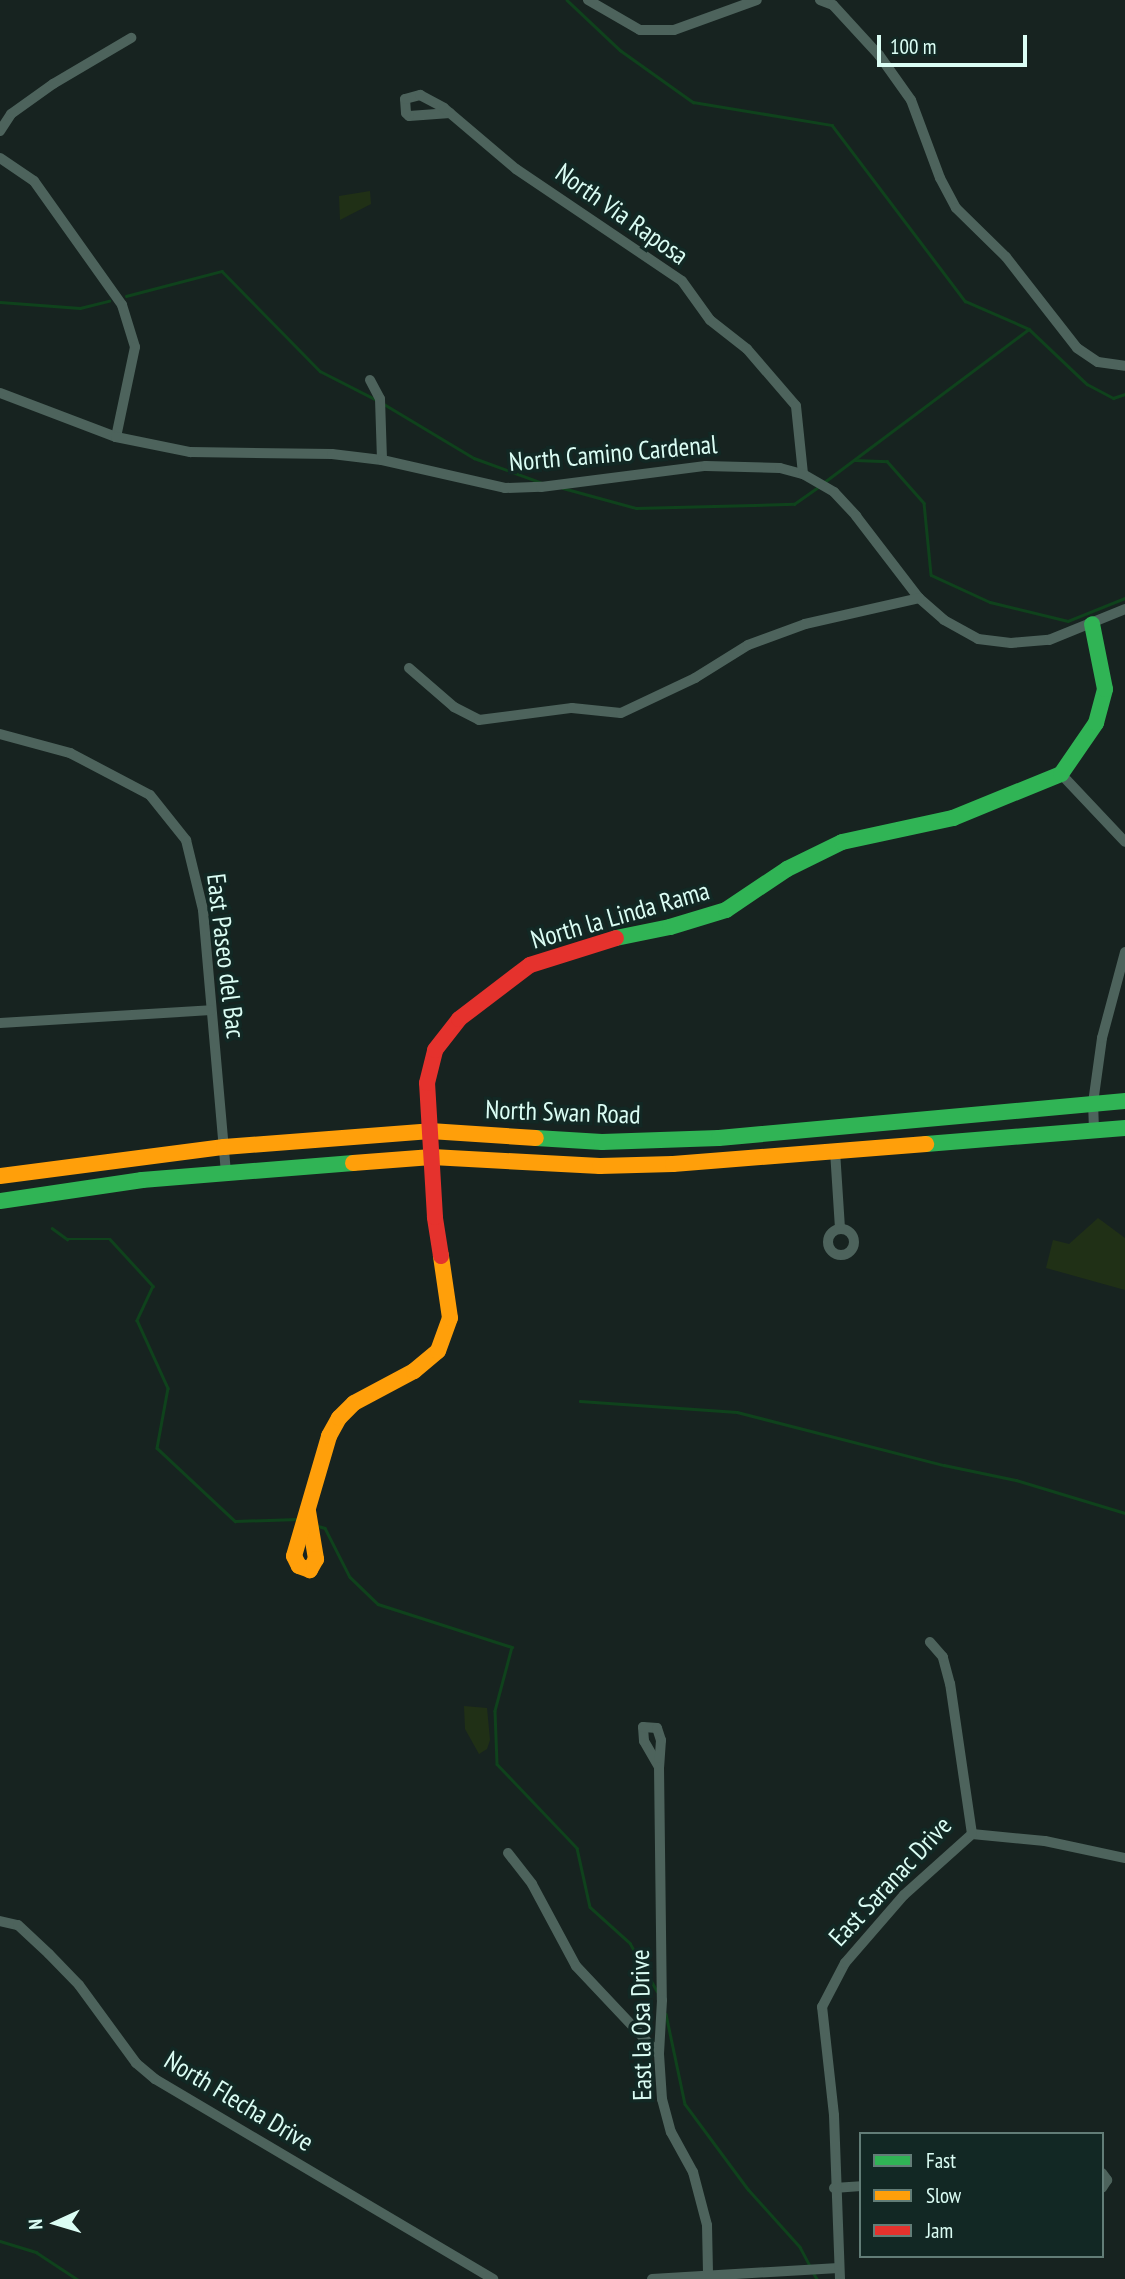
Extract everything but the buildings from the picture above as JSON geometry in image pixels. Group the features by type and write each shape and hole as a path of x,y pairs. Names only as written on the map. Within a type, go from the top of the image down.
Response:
{"main road":[{"path":"1061,774 1096,723 1105,689 1092,624"},
{"name":"North la Linda Rama","path":"307,1511 329,1436 339,1418 354,1403 414,1371 438,1351 450,1318 435,1217 427,1083 435,1050 458,1019 530,965 592,943 670,927 726,910 788,869 842,842 953,818 1061,774"},
{"name":"North Swan Road","path":"0,1177 224,1147 430,1131 602,1142 719,1138 1125,1101"},
{"name":"North Swan Road","path":"0,1201 142,1180 432,1157 628,1166 1125,1128"}],"street":[{"path":"588,0 639,30 674,30 757,0"},
{"path":"820,0 833,5 879,55 911,100 940,178 956,208 1006,257 1077,348 1098,362 1125,366"},
{"path":"0,131 11,114 53,84 131,38"},
{"name":"North Via Raposa","path":"450,113 516,169 682,281 710,320 747,349 796,406 802,443 803,474"},
{"path":"0,158 34,181 122,305 135,347 116,437"},
{"path":"370,380 380,399 382,460"},
{"name":"North Camino Cardenal","path":"0,393 116,437 190,452 332,454 382,460 470,482 512,488 706,466 748,465 803,474 834,492 856,516 919,598 944,620 978,639 1011,643 1049,640 1125,609"},
{"path":"409,668 454,707 479,720 572,708 621,713 695,678 748,645 805,624 919,598"},
{"name":"East Paseo del Bac","path":"0,734 70,753 150,795 186,840 203,911 226,1172"},
{"path":"1061,774 1125,842"},
{"path":"1094,1130 1093,1103 1102,1038 1125,952"},
{"path":"0,1023 211,1010"},
{"path":"835,1151 840,1229"},
{"name":"East Saranac Drive","path":"840,2274 834,2188 834,2115 822,2007 845,1963 904,1895 972,1834 950,1684 943,1657 930,1642"},
{"name":"East la Osa Drive","path":"659,1767 662,2000 659,2054 662,2099 671,2132 693,2172 707,2225 708,2274"},
{"path":"972,1834 1045,1841 1125,1858"},
{"path":"508,1853 532,1884 576,1966 659,2054"},
{"name":"North Flecha Drive","path":"0,1921 18,1925 34,1938 79,1985 136,2063 155,2079 493,2279"},
{"path":"834,2188 859,2186"},
{"path":"652,2279 708,2274 840,2274"}],"green space":[{"path":"370,191 371,204 340,220 339,196"},
{"path":"1098,1218 1125,1238 1125,1290 1046,1268 1053,1240 1069,1244"},
{"path":"464,1706 487,1708 490,1740 487,1749 479,1754 465,1729"}],"waterway":[{"path":"567,0 620,50 693,102 832,125 965,301 1027,328"},
{"path":"126,296 222,271 320,371 375,399"},
{"path":"0,302 80,308 109,301"},
{"path":"823,483 1029,329 1087,384 1113,398 1125,394"},
{"path":"384,404 474,458 540,482"},
{"path":"855,460 887,461 924,503 931,575 990,602 1068,621 1125,598"},
{"path":"563,488 636,508 794,504 818,487"},
{"path":"52,1228 67,1239 110,1239 153,1286 137,1320 168,1388 157,1448 235,1521 298,1519"},
{"path":"580,1401 737,1412 944,1465 1016,1480 1125,1513"},
{"path":"318,1526 325,1528 350,1577 378,1604 512,1647 495,1711 497,1764 577,1848 590,1907 630,1943 657,1991"},
{"path":"666,2014 685,2104 748,2189 800,2247 810,2266"},
{"path":"0,2241 36,2252 77,2279"},
{"path":"813,2272 817,2279"}],"traffic: fast":[{"path":"616,938 670,927 726,910 787,869 842,842 953,818 1061,774 1096,723 1105,689 1092,624"},
{"path":"536,1138 602,1142 719,1138 1125,1101"},
{"path":"926,1144 1125,1128"},
{"path":"0,1201 142,1180 353,1163"}],"traffic: slow":[{"path":"0,1176 224,1147 430,1131 536,1138"},
{"path":"353,1163 432,1157 600,1166 673,1164 926,1144"},
{"path":"308,1511 316,1559 310,1570 299,1566 294,1556 329,1436 339,1418 354,1403 414,1371 438,1351 450,1318 441,1256"}],"traffic: jam":[{"path":"441,1256 435,1217 427,1083 435,1050 459,1019 530,965 616,938"}]}
